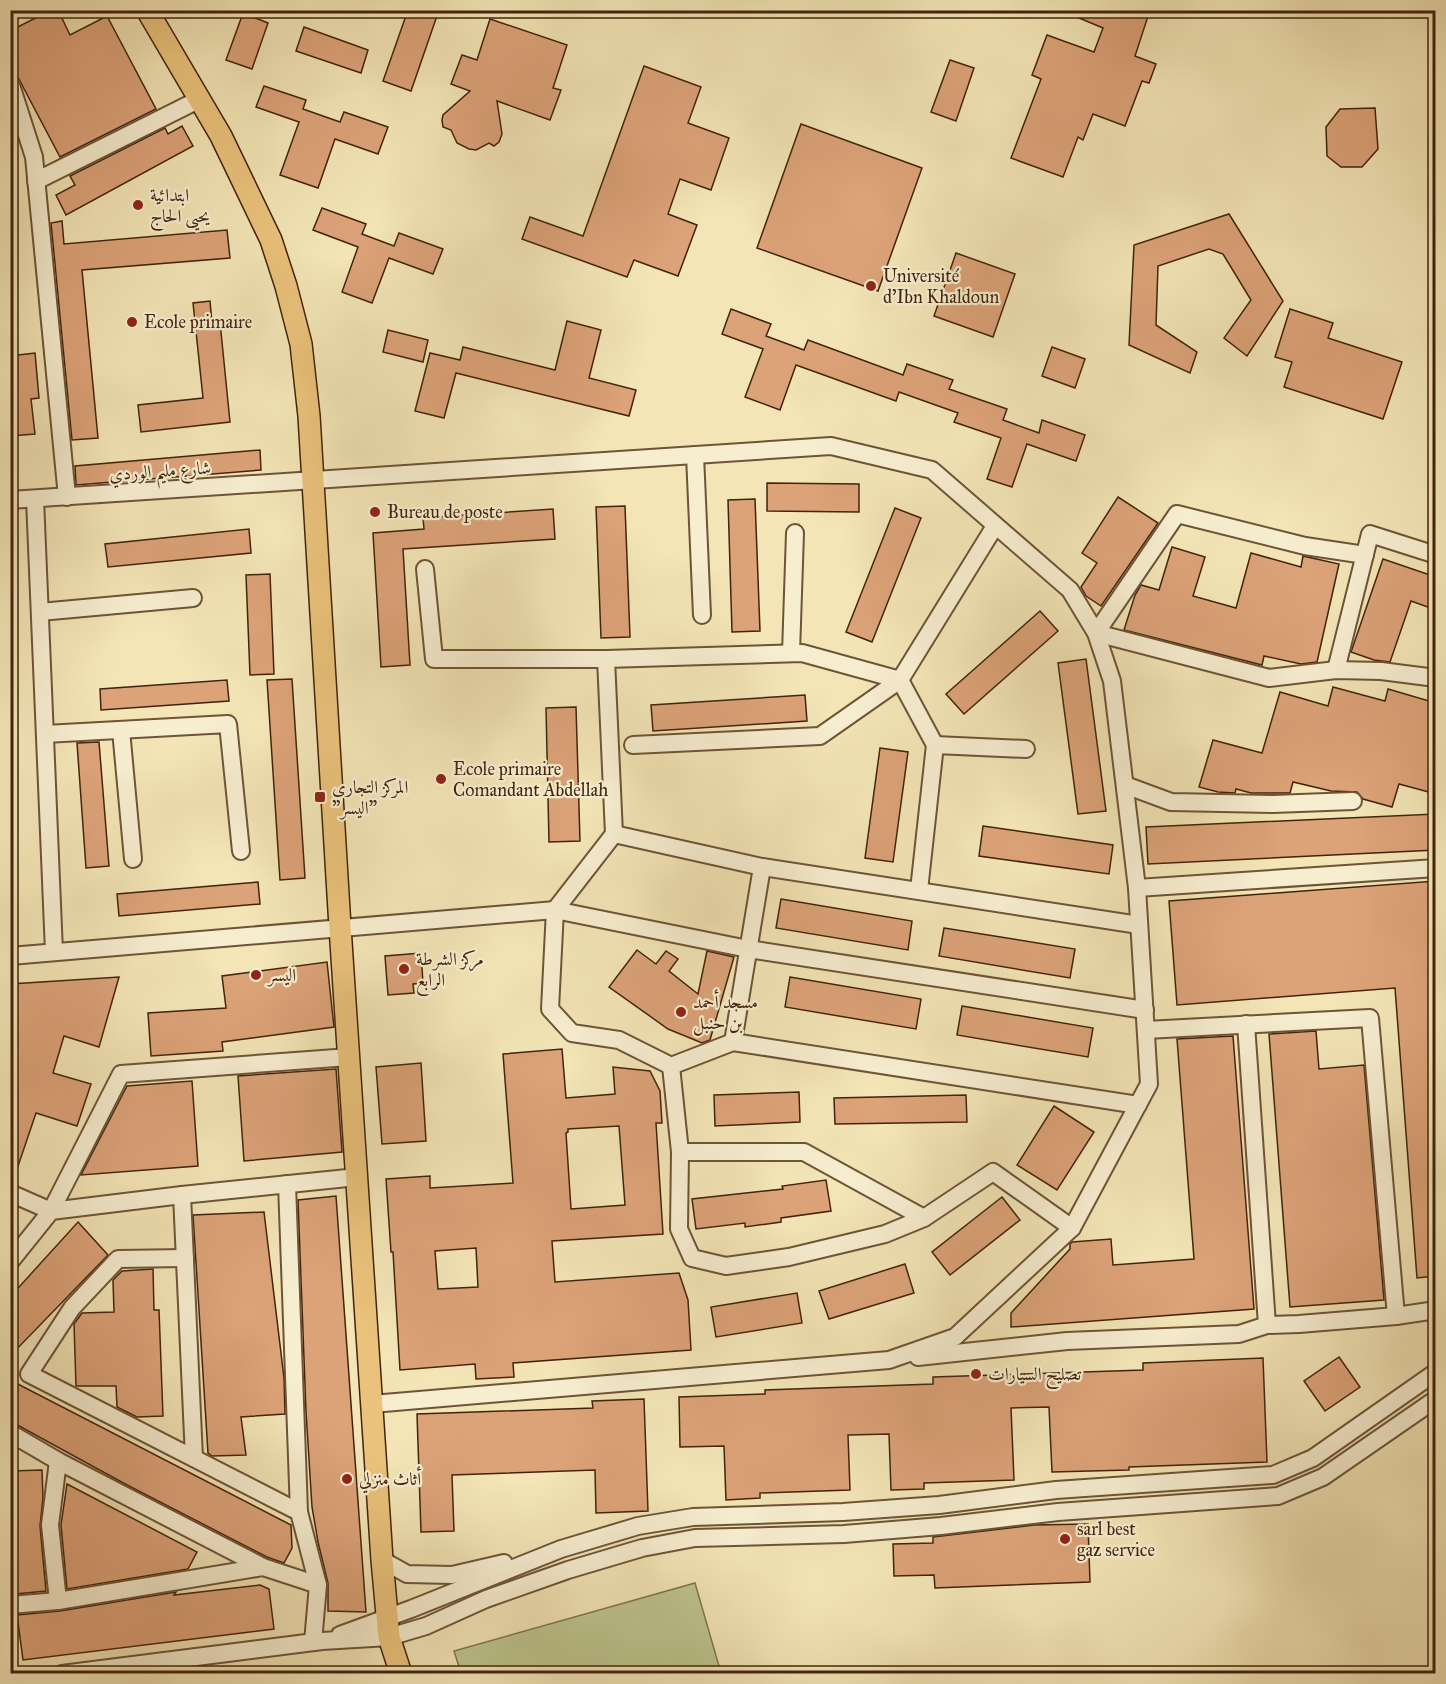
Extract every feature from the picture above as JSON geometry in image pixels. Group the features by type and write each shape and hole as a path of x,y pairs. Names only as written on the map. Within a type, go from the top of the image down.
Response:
{"main road":[{"path":"147,10 221,136 271,240 301,344 313,481 382,1560 388,1628 401,1674"}],"street":[{"path":"10,82 34,157 67,497"},
{"path":"36,182 200,99"},
{"name":"شارع مليم الوردي","path":"10,500 831,446 932,470 1070,590 1096,633 1112,681 1137,888 1149,1084 1072,1228 956,1337 889,1360"},
{"path":"695,455 702,615"},
{"path":"35,499 54,952"},
{"path":"1365,555 1305,546 1177,514 1096,633 1269,678 1336,670 1382,671 1436,678"},
{"path":"633,745 820,736 900,680 995,526"},
{"path":"791,653 795,533"},
{"path":"1336,670 1370,534 1436,555"},
{"path":"425,569 434,659 606,659 802,653 900,680 935,745 919,890"},
{"path":"40,612 193,598"},
{"path":"606,659 614,834 555,910 550,1009 572,1033 620,1040 671,1066 733,1042 1138,1105"},
{"path":"45,734 228,724 241,851"},
{"path":"121,730 133,859"},
{"path":"935,745 1026,749"},
{"path":"1125,784 1171,802 1273,804 1353,801"},
{"path":"614,834 762,867 1139,925"},
{"path":"733,1042 762,867"},
{"path":"1137,888 1436,868"},
{"path":"10,956 555,910 748,949 1144,1010"},
{"path":"1146,1030 1370,1018 1396,1316"},
{"path":"1246,1024 1267,1325"},
{"path":"10,1262 51,1211 121,1074 349,1057"},
{"path":"671,1066 680,1152 679,1229 692,1258 726,1266 789,1257 885,1234 924,1218 993,1173 1072,1228"},
{"path":"680,1152 804,1152 924,1218"},
{"path":"10,1193 51,1211 357,1177"},
{"path":"287,1184 299,1512 318,1584 318,1642"},
{"path":"182,1195 194,1458"},
{"path":"185,1258 118,1259 72,1308 29,1374 299,1512"},
{"path":"372,1404 889,1360 1067,1341 1239,1334 1267,1325 1396,1316 1436,1310"},
{"path":"382,1560 407,1574 452,1575 549,1554 638,1526 693,1517 886,1509 939,1505 1056,1490 1273,1475 1313,1458 1436,1372"},
{"path":"62,1674 318,1642 388,1628 426,1626 486,1599 568,1570 642,1548 695,1538 844,1534 941,1526 1058,1512 1278,1496 1323,1477 1436,1399"},
{"path":"10,1433 58,1461 263,1567 318,1584"},
{"path":"1313,1458 1323,1477"},
{"path":"58,1461 50,1525 58,1601"},
{"path":"638,1526 642,1548"},
{"path":"388,1628 549,1554"},
{"path":"10,1605 58,1601 263,1567"}],"green space":[{"path":"695,1583 721,1673 461,1673 454,1651"}],"building":[{"path":"51,10 58,10 70,35 107,16 156,109 60,157 10,62 10,31"},
{"path":"408,10 439,10 411,91 383,81"},
{"path":"1060,10 1150,10 1135,56 1156,64 1149,83 1142,81 1125,126 1093,114 1083,140 1078,137 1063,177 1011,158 1041,79 1032,75 1047,35 1094,52 1103,28"},
{"path":"243,13 268,23 252,69 226,60"},
{"path":"490,19 567,45 553,88 561,90 550,120 497,101 502,134 499,142 494,146 489,143 476,150 457,143 451,130 443,127 442,120 443,115 470,91 451,84 462,55 477,60"},
{"path":"304,27 368,50 361,73 296,51"},
{"path":"950,60 974,68 956,121 931,112"},
{"path":"644,66 701,87 688,123 729,138 711,190 680,179 668,214 697,225 678,276 634,260 627,277 522,239 530,217 583,236"},
{"path":"264,86 306,100 303,109 340,122 344,112 388,127 378,154 335,139 318,188 280,175 299,122 256,107"},
{"path":"1375,108 1378,149 1362,167 1341,167 1327,156 1326,127 1340,109"},
{"path":"801,124 922,168 878,291 757,248"},
{"path":"182,126 193,146 66,215 56,195 75,185 70,176 165,128 168,134"},
{"path":"322,208 366,224 362,234 394,246 399,233 443,249 433,274 389,258 372,303 342,292 358,247 313,230"},
{"path":"1229,214 1283,301 1247,356 1224,338 1251,300 1223,254 1209,249 1158,266 1156,325 1197,352 1190,373 1129,345 1134,245"},
{"path":"62,221 64,244 227,230 230,258 82,270 98,438 72,440 51,223"},
{"path":"956,253 1015,274 993,337 934,316"},
{"path":"210,301 212,323 220,322 230,422 141,432 138,405 203,398 193,303"},
{"path":"731,309 771,324 766,336 804,350 808,340 903,375 907,364 953,380 949,389 1007,409 1003,420 1039,433 1042,420 1085,435 1076,461 1027,444 1012,487 987,479 1001,438 954,422 958,413 899,392 896,401 796,365 780,410 745,397 763,349 722,334"},
{"path":"1290,309 1333,323 1328,338 1402,362 1383,419 1284,387 1292,362 1275,357"},
{"path":"567,321 601,330 589,378 636,390 629,416 456,373 444,418 415,411 430,353 460,360 463,347 555,370"},
{"path":"388,330 428,340 423,362 383,352"},
{"path":"1052,347 1085,359 1075,388 1042,376"},
{"path":"35,353 39,398 31,399 35,434 10,436 10,396 12,396 10,356"},
{"path":"260,450 261,470 76,485 75,466"},
{"path":"767,483 859,484 859,512 767,511"},
{"path":"1118,497 1158,523 1101,606 1086,596 1081,587 1097,563 1082,553"},
{"path":"755,499 760,631 732,632 728,500"},
{"path":"625,506 630,637 601,638 596,507"},
{"path":"895,508 921,518 872,642 846,632"},
{"path":"553,509 555,539 403,549 410,665 381,667 373,533 424,529 423,518"},
{"path":"249,529 251,553 108,567 105,544"},
{"path":"1172,547 1205,557 1193,596 1236,608 1251,553 1301,567 1303,556 1339,564 1317,662 1301,664 1264,656 1262,665 1124,630 1135,595 1141,585 1159,590"},
{"path":"1383,559 1436,577 1436,610 1411,601 1390,662 1374,660 1351,652"},
{"path":"270,574 274,674 250,675 246,575"},
{"path":"1040,611 1058,631 964,714 946,694"},
{"path":"1086,659 1106,811 1078,814 1058,663"},
{"path":"292,679 305,878 280,880 267,680"},
{"path":"227,680 229,701 101,710 100,689"},
{"path":"1333,687 1385,701 1388,689 1436,703 1436,794 1399,784 1392,807 1363,799 1357,792 1331,791 1293,782 1290,793 1251,793 1236,789 1235,793 1218,792 1199,787 1213,740 1262,753 1280,692 1328,706"},
{"path":"805,695 807,721 653,731 651,705"},
{"path":"576,707 580,841 549,842 546,708"},
{"path":"99,742 109,866 86,868 77,743"},
{"path":"880,748 908,752 893,862 865,858"},
{"path":"1436,814 1436,850 1148,864 1146,827"},
{"path":"983,826 1113,845 1109,874 979,856"},
{"path":"1436,881 1436,1276 1417,1278 1395,988 1177,1005 1169,901"},
{"path":"258,882 260,904 119,916 117,894"},
{"path":"781,899 912,921 908,950 776,928"},
{"path":"944,928 1075,949 1070,978 939,956"},
{"name":"مسجد أحمد بن حنبل","path":"637,950 656,964 666,951 678,959 669,971 698,994 707,951 734,957 710,1040 702,1043 668,1029 609,987"},
{"name":"مركز الشرطة الرابع","path":"421,953 423,983 413,984 414,993 388,995 385,956"},
{"path":"327,962 334,1027 222,1042 223,1051 151,1056 148,1013 226,1008 222,976"},
{"path":"119,977 99,1047 64,1036 53,1073 91,1084 77,1126 36,1113 13,1181 10,1180 10,984"},
{"path":"790,977 921,999 916,1029 785,1007"},
{"path":"962,1006 1093,1028 1088,1057 957,1035"},
{"path":"1316,1031 1319,1069 1364,1065 1384,1300 1290,1307 1269,1034"},
{"path":"1233,1036 1254,1309 1011,1327 1011,1313 1070,1249 1072,1242 1111,1239 1113,1265 1194,1259 1177,1039"},
{"path":"562,1049 566,1098 615,1094 613,1067 650,1071 660,1091 662,1123 656,1123 663,1234 552,1241 555,1282 679,1273 688,1300 691,1350 513,1363 514,1377 476,1379 475,1364 400,1370 386,1179 430,1176 430,1188 513,1183 503,1054","holes":["619,1126 625,1205 571,1209 566,1133 568,1129","476,1248 478,1287 438,1289 435,1251"]},
{"path":"421,1063 426,1141 382,1144 376,1067"},
{"path":"336,1069 342,1152 244,1161 238,1076"},
{"path":"192,1081 198,1166 81,1175 127,1086"},
{"path":"799,1092 800,1122 715,1126 714,1095"},
{"path":"966,1095 967,1122 835,1124 834,1098"},
{"path":"1054,1106 1094,1132 1057,1190 1017,1165"},
{"path":"826,1180 831,1211 781,1218 781,1222 745,1227 745,1223 696,1229 692,1199 783,1189 782,1186"},
{"path":"336,1196 366,1612 328,1611 328,1583 312,1507 298,1200"},
{"path":"1002,1197 1020,1220 950,1275 932,1252"},
{"path":"264,1212 284,1378 285,1414 241,1417 246,1455 212,1456 208,1453 193,1215"},
{"path":"78,1222 108,1255 10,1356 10,1297"},
{"path":"905,1264 914,1293 829,1319 819,1291"},
{"path":"153,1269 154,1310 159,1310 163,1416 137,1417 117,1407 116,1386 76,1386 74,1324 82,1313 114,1312 113,1280 122,1271"},
{"path":"797,1293 802,1323 716,1337 711,1307"},
{"path":"1339,1357 1360,1387 1325,1411 1304,1381"},
{"path":"1263,1358 1267,1462 1052,1472 1049,1407 1011,1408 1014,1480 924,1483 924,1489 891,1490 889,1434 848,1435 850,1490 760,1493 760,1498 726,1500 724,1446 680,1447 679,1397 765,1394 765,1390 933,1384 933,1377 1143,1370 1143,1363"},
{"path":"10,1380 291,1525 292,1548 284,1563 267,1557 127,1485 10,1421"},
{"path":"644,1399 648,1511 596,1513 595,1470 452,1475 454,1531 421,1532 417,1414 593,1408 592,1401"},
{"path":"42,1470 43,1498 40,1526 46,1591 10,1593 10,1471"},
{"path":"67,1484 197,1552 188,1569 67,1589 61,1525"},
{"path":"1088,1524 1090,1582 935,1588 934,1575 894,1576 893,1544 933,1543 933,1537 1034,1525"},
{"path":"260,1585 269,1589 274,1629 23,1660 17,1615 60,1611 176,1592 174,1595"}],"place":[{"name":"ابتدائية يحيى الحاج","path":"138,205"},
{"name":"Université d'Ibn Khaldoun","path":"871,286"},
{"name":"Ecole primaire","path":"132,322"},
{"name":"Bureau de poste","path":"375,512"},
{"name":"Ecole primaire Comandant Abdellah","path":"441,779"},
{"name":"المركز التجاري \"اليسر\"","path":"320,797"},
{"name":"مركز الشرطة الرابع","path":"404,969"},
{"name":"اليسر","path":"256,975"},
{"name":"مسجد أحمد بن حنبل","path":"681,1012"},
{"name":"تصليح السيارات","path":"976,1374"},
{"name":"أثاث منزلي","path":"347,1479"},
{"name":"sarl best gaz service","path":"1065,1539"}]}
